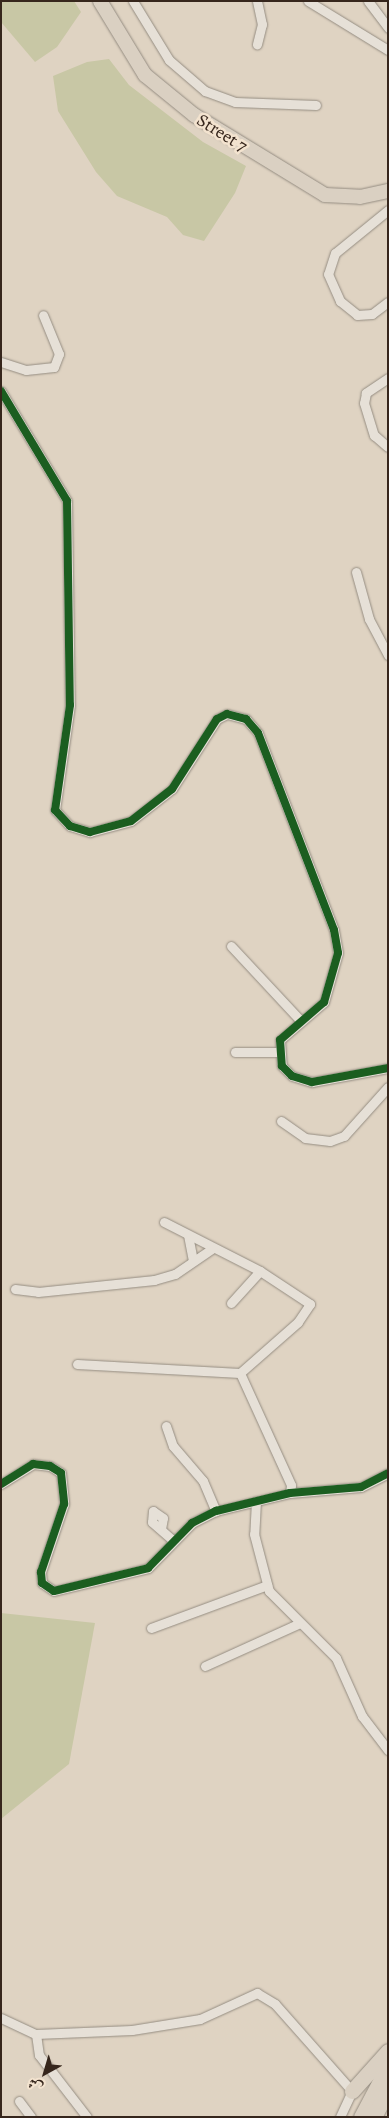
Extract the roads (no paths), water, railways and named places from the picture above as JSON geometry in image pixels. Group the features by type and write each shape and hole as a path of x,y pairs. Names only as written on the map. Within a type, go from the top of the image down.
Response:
{"highway":[{"path":"352,2091 388,2051"},
{"path":"361,2117 388,2066"},
{"path":"374,2117 388,2090"}],"main road":[{"name":"Street 7","path":"100,1 145,75 194,115 325,195 360,197 388,191"}],"street":[{"path":"133,1 169,60 206,91 235,102 316,105"},
{"path":"257,1 262,24 257,44"},
{"path":"308,1 388,50"},
{"path":"368,1 388,28"},
{"path":"388,210 335,252 328,274 340,301 357,315 372,314 388,302"},
{"path":"1,362 26,370 54,367 59,354 43,315"},
{"path":"388,378 364,398 374,435 388,447"},
{"path":"1,391 67,501 70,705 55,810 78,829 117,827 172,789 221,716 240,716 253,725 337,943 338,963 328,994 318,1010 284,1033 279,1052 282,1066 292,1076 312,1082 388,1068"},
{"path":"356,572 371,624 388,655"},
{"path":"231,946 301,1021"},
{"path":"235,1052 279,1052"},
{"path":"281,1121 305,1138 330,1141 344,1136 388,1087"},
{"path":"77,1364 240,1373 310,1307 308,1299 260,1271 164,1222"},
{"path":"188,1235 193,1260"},
{"path":"15,1289 38,1292 154,1280 175,1274 213,1248"},
{"path":"231,1303 260,1271"},
{"path":"240,1373 291,1485 290,1493"},
{"path":"166,1426 173,1446 203,1481 216,1511"},
{"path":"1,1484 33,1464 50,1466 61,1473 64,1504 41,1572 42,1583 50,1590 88,1586 141,1572 192,1523 216,1511 290,1493 355,1489 388,1473"},
{"path":"256,1501 254,1534 266,1584 300,1623 336,1658 362,1716 388,1750"},
{"path":"161,1529 174,1541"},
{"path":"151,1628 266,1584"},
{"path":"205,1666 300,1623"},
{"path":"1,2018 36,2034 132,2030 185,2022 257,1993 275,2004 352,2091 340,2117"},
{"path":"36,2034 39,2055 88,2117"},
{"path":"19,2102 31,2117"}]}
